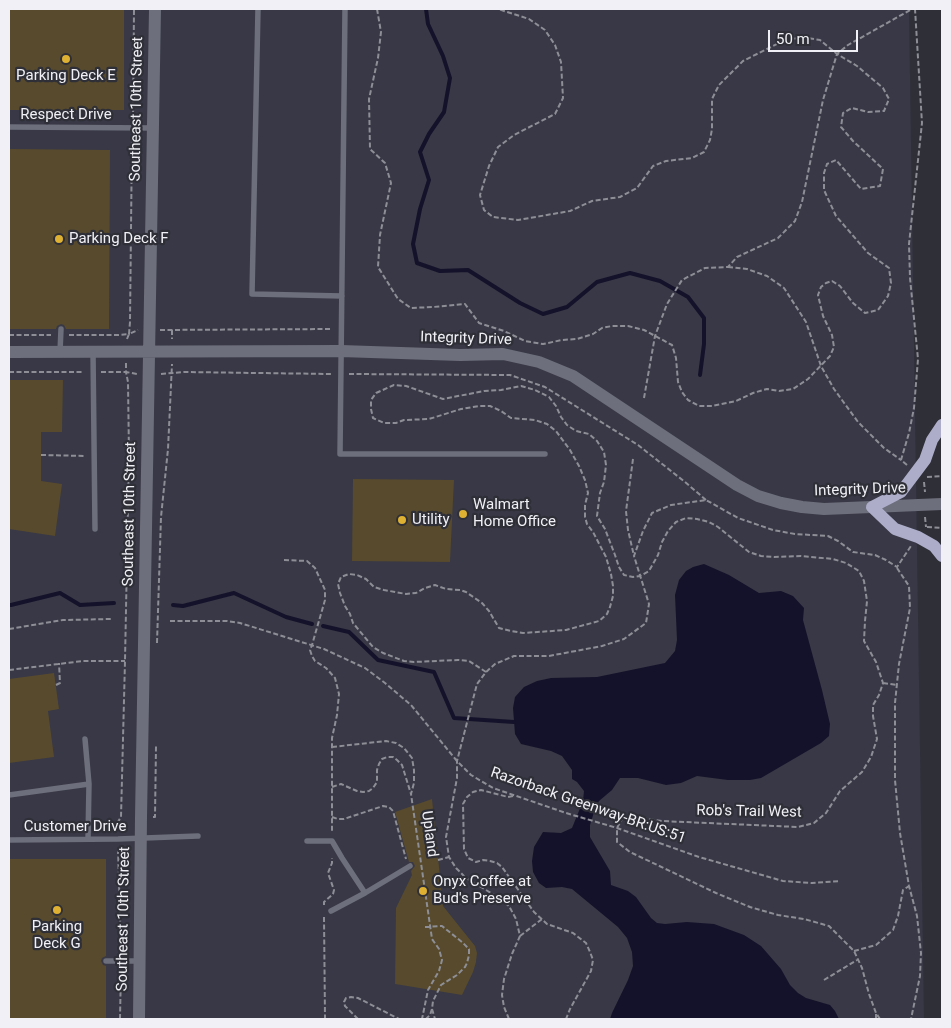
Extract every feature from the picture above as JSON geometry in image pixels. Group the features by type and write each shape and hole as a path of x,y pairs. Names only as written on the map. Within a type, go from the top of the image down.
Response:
{"main road":[{"path":"942,425 932,440 925,460 901,492 872,507 895,529 918,537 934,546 942,556"}],"street":[{"name":"Southeast 10th Street","path":"138,1019 155,9"},
{"name":"Integrity Drive","path":"9,352 503,354 539,362 573,376 737,485 758,496 780,503 824,509 942,504"}],"lane":[{"path":"258,9 252,294 342,296"},
{"path":"344,9 340,454 545,454"},
{"name":"Respect Drive","path":"9,127 153,128"},
{"path":"60,352 61,332"},
{"path":"93,352 95,529"},
{"path":"85,739 89,784 88,839"},
{"path":"9,795 89,784"},
{"name":"Customer Drive","path":"9,840 141,839 198,836"},
{"path":"307,841 332,841 365,893"},
{"path":"331,911 409,867"},
{"path":"106,961 140,961"}],"path":[{"path":"133,115 134,9"},
{"path":"377,9 381,32 378,58 369,98 370,148 385,164 391,183 380,235 378,268 398,298 411,308 465,304 479,323 504,331 525,341 543,344 577,339 593,334 602,328 612,326 628,326 644,330 672,345 676,358 678,382 682,392 688,400 699,406 712,406 736,401 753,392 767,389 779,391 793,389 808,379 830,356 834,347 832,335 823,316 818,295 821,287 826,283 832,281 840,286 853,303 866,313 878,310 888,296 891,283 889,268 868,253 836,216 824,190 824,173 827,164 836,160 861,189 880,186 883,169 853,141 841,126 843,113 852,108 868,112 884,111 888,99 883,88 856,66 820,40 801,37 781,42 743,61 719,85 712,99 711,135 704,152 692,158 666,161 653,166 637,188 620,197 592,202 570,211 518,220 493,217 484,210 480,196 489,166 498,147 514,135 555,114 563,98 561,62 555,45 545,30 529,19 498,9"},
{"path":"728,266 737,256 778,238 795,221 802,202 823,100 837,54 848,45 912,9"},
{"path":"901,460 914,408 918,359 910,278 909,244 922,123 916,9"},
{"path":"126,343 130,322 132,142"},
{"path":"644,398 655,336 667,304 682,280 705,268 728,266 747,269 767,276 784,288 806,322 821,366 834,389 858,422 884,448 908,466"},
{"path":"161,330 332,329"},
{"path":"9,335 61,332 118,335 129,334 137,330"},
{"path":"172,330 172,337"},
{"path":"117,831 116,825 121,817 129,456 126,364"},
{"path":"158,642 160,517 168,448 172,364"},
{"path":"9,372 126,372 137,374"},
{"path":"165,374 184,372 510,375 545,387 638,446 706,500 738,518 773,530 795,534 828,536 853,552 875,555 897,567 909,586 910,608 899,664 897,685 895,780 900,833 917,916 921,953 920,976 911,1019"},
{"path":"486,672 469,661 404,661 373,647 353,622 340,593 338,584 341,577 349,574 357,575 384,590 406,594 416,593 425,588 435,586 460,590 482,603 499,628 523,633 566,630 599,621 607,614 610,607 613,586 606,557 585,517 588,493 585,480 570,450 556,431 547,424 535,420 511,418 490,406 461,409 429,419 404,420 396,423 384,423 374,418 370,409 371,400 376,393 394,385 406,386 443,399 521,386 536,390 549,397 567,425 589,434 597,441 604,452 606,465 597,516 605,529 619,567 624,575 633,578 649,571 668,531 676,522 686,518 709,522 749,552 761,556 801,556 832,559 846,563 859,571 864,581 867,601 864,641 876,662 883,683 897,685"},
{"path":"41,455 94,456"},
{"path":"520,936 516,919 509,906 466,878 449,858 446,837 457,778 456,761 477,684 495,664 514,656 549,656 602,646 624,639 646,623 649,604 634,556 626,511 633,459"},
{"path":"934,476 942,476"},
{"path":"634,556 652,513 671,505 706,500"},
{"path":"926,521 926,527 942,528"},
{"path":"897,567 910,548"},
{"path":"284,560 307,561 315,568 325,590 325,600 310,650 312,656 332,673 339,694 332,746 332,834"},
{"path":"9,629 64,620 111,620"},
{"name":"Razorback Greenway-BR:US:51","path":"170,621 208,620 240,623 324,649 365,668 410,705 456,761 471,774 493,788 699,857 783,881 812,883 840,881"},
{"path":"9,670 83,661 125,661"},
{"path":"56,685 60,683 59,663"},
{"name":"Rob's Trail West","path":"617,828 622,820 641,818 662,821 798,827 814,823 826,813 840,791 862,772 871,757 877,739 873,705 883,683"},
{"path":"150,817 155,817 156,739"},
{"name":"Upland","path":"332,746 386,741 396,743 404,748 412,758 414,784 411,794"},
{"name":"Upland","path":"332,787 341,784 357,791 369,791 377,782 377,770 382,759 393,757 402,765 411,794 432,939 439,949 442,960 428,990 422,1019"},
{"path":"516,796 508,797 481,790 473,792 467,797 462,810 464,849 468,858 476,862 483,860 497,863 502,867 534,912 547,924 572,933 586,943 593,960 591,970 566,1019"},
{"path":"332,817 344,819 384,806 389,807 393,811 409,867"},
{"path":"617,828 617,842 630,852 716,893 750,907 828,926 854,951 862,968 868,994 880,1019"},
{"path":"118,849 121,961 120,1019"},
{"path":"324,908 324,902 333,894 334,890 328,873 332,863 332,852"},
{"path":"438,860 449,858"},
{"path":"854,951 876,945 893,930 903,890 910,886"},
{"path":"324,915 326,1019"},
{"path":"509,1019 502,995 504,979 512,954 520,936 542,919"},
{"path":"425,927 442,926 469,949 467,963 457,975 441,985 433,1001 430,1015 426,1019"},
{"path":"824,980 857,960"},
{"path":"358,1019 345,1006 346,998 351,996 358,998 400,1019"},
{"path":"432,1009 435,1019"},
{"path":"876,1013 876,1019"}],"shaded area":[{"name":"Walmart Home Office","path":"9,9 909,9 924,1019 9,1019"},
{"path":"704,564 729,575 759,593 781,591 793,596 804,608 803,620 830,724 829,736 821,743 761,778 728,780 697,776 681,783 666,785 638,778 620,778 612,790 599,801 590,825 590,837 610,871 611,885 628,891 636,897 651,918 657,923 687,922 714,924 744,935 761,946 798,993 806,998 830,1005 839,1019 610,1019 633,966 632,952 627,938 618,927 572,889 562,887 546,888 539,883 533,872 534,847 543,832 561,833 572,828 583,801 584,791 572,779 572,770 562,756 551,751 521,744 515,734 513,708 515,697 524,687 537,681 551,678 597,677 665,663 675,651 677,640 675,595 679,580 686,571"}],"building":[{"name":"Parking Deck E","path":"9,9 124,9 124,110 9,110"},
{"name":"Parking Deck F","path":"9,149 110,150 109,329 66,329 61,324 56,329 9,329"},
{"path":"9,380 63,380 62,432 41,432 41,481 62,484 55,536 9,529"},
{"name":"Utility","path":"353,479 454,480 450,562 352,561"},
{"path":"54,673 59,709 48,711 54,757 9,763 9,679"},
{"name":"Onyx Coffee at Bud's Preserve","path":"432,799 443,906 475,946 477,953 473,972 462,995 395,984 396,908 412,875 411,871 415,866 413,862 409,862 395,812"},
{"name":"Parking Deck G","path":"9,859 106,859 106,956 101,961 106,966 106,1019 9,1019"}],"waterway":[{"path":"426,9 428,24 443,56 450,78 444,112 429,134 420,152 429,180 420,209 413,244 417,263 440,271 468,270 520,303 543,314 567,307 597,282 630,273 660,281 688,297 704,318 704,344 700,375"},
{"path":"9,605 60,593 80,605 114,603"},
{"path":"173,605 183,606 234,593 286,617 312,624"},
{"path":"323,626 349,632 378,660 434,672 454,718 514,722"}],"place":[{"name":"Parking Deck E","path":"66,59"},
{"name":"Parking Deck F","path":"59,239"},
{"name":"Walmart Home Office","path":"463,514"},
{"name":"Utility","path":"402,520"},
{"name":"Onyx Coffee at Bud's Preserve","path":"423,891"},
{"name":"Parking Deck G","path":"57,910"}]}
